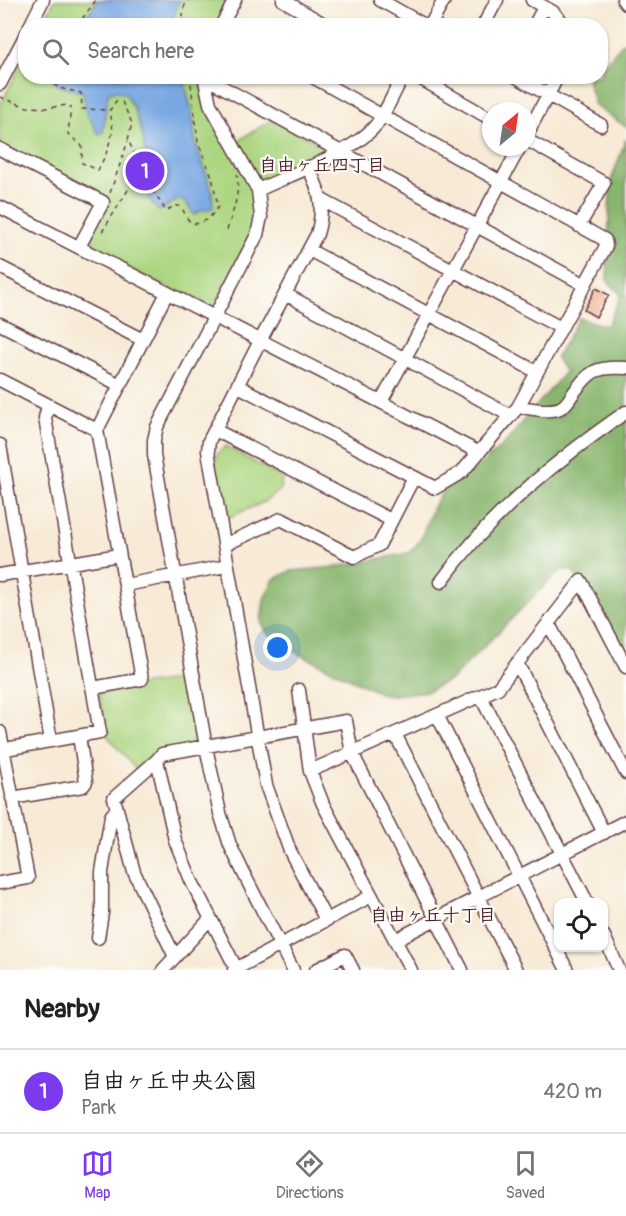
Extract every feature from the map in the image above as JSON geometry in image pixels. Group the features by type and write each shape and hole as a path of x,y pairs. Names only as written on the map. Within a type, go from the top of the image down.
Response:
{"street":[{"path":"34,18 43,0"},
{"path":"225,18 235,0"},
{"path":"283,0 313,18"},
{"path":"433,18 444,0"},
{"path":"487,18 497,0"},
{"path":"532,0 553,12 559,18"},
{"path":"623,0 626,4"},
{"path":"385,1 414,18"},
{"path":"538,18 544,7"},
{"path":"0,84 18,49"},
{"path":"206,84 210,104 258,190 261,217 257,234 163,413 154,440 154,455 206,747 220,813 231,844 293,970"},
{"path":"217,84 585,285"},
{"path":"238,386 435,488 462,472 514,411 606,246 605,240 325,84"},
{"path":"258,190 340,152 362,138 376,125 399,84"},
{"path":"430,84 482,115"},
{"path":"529,84 602,125"},
{"path":"536,117 554,84"},
{"path":"536,145 604,183 579,226"},
{"path":"0,149 103,202 79,247"},
{"path":"381,402 515,156"},
{"path":"308,166 318,185 322,200 320,224 309,250 209,441 208,451 226,566 266,785 291,851 326,920"},
{"path":"322,200 561,328"},
{"path":"1,209 478,452"},
{"path":"309,250 537,372"},
{"path":"0,267 143,340"},
{"path":"93,688 142,679 97,430 167,293"},
{"path":"285,294 405,359 514,411 552,411 563,407 593,370 605,367 626,368"},
{"path":"0,324 120,385"},
{"path":"0,380 97,430"},
{"path":"2,750 100,732 45,418 48,405"},
{"path":"441,582 474,540 520,496 577,446 626,412"},
{"path":"215,430 391,520"},
{"path":"0,445 51,741"},
{"path":"224,545 281,519 354,557 379,545 414,477"},
{"path":"0,575 119,555"},
{"path":"125,585 226,566"},
{"path":"310,771 498,688 581,581 626,667"},
{"path":"549,624 626,773"},
{"path":"517,663 604,833"},
{"path":"299,690 310,771 323,804 411,970"},
{"path":"481,697 584,898"},
{"path":"437,716 567,970"},
{"path":"175,957 134,872 114,798 162,754 346,721 352,753 462,970"},
{"path":"0,732 28,878 0,883"},
{"path":"395,734 516,970"},
{"path":"12,798 83,786 86,782 79,736"},
{"path":"157,760 175,840 190,880 236,969 371,896"},
{"path":"98,938 102,913 102,872 111,816 116,810"},
{"path":"395,940 626,821"},
{"path":"163,970 210,919"},
{"path":"608,946 620,970"},
{"path":"316,970 345,955 353,970"}],"path":[{"path":"83,18 96,0"},
{"path":"183,18 184,7 189,0"},
{"path":"54,84 63,91 81,93 83,101 81,108 85,110 108,110 116,101 122,102 132,123 114,187 103,202"},
{"path":"136,157 144,162 148,183 166,211 174,206 180,206 189,221 195,224 209,217 218,207 212,177 198,142 191,84"},
{"path":"0,97 27,107 46,108 68,105 71,107 68,134 82,146 82,163 95,170 98,170 106,154 113,131 108,110"},
{"path":"102,232 133,182 136,157 128,140"},
{"path":"227,230 237,202 239,188 235,165"}],"green space":[{"path":"55,0 230,0 221,18 45,18"},
{"path":"624,42 626,44 626,127 595,105 588,84 608,84 608,59"},
{"path":"18,70 18,84 201,84 203,100 256,193 256,224 212,311 85,246 108,202 0,146 0,106"},
{"path":"273,119 328,149 328,152 264,183 260,181 238,141"},
{"path":"626,139 626,650 608,636 577,577 572,571 564,569 550,580 452,679 428,691 393,695 380,693 295,652 268,634 261,622 264,599 274,579 291,571 336,567 409,553 420,541 433,507 444,490 484,462 506,442 565,372 556,358 579,318 607,326 621,295 607,280 610,184"},
{"path":"226,446 282,478 280,490 264,502 223,520 213,467 217,454"},
{"path":"189,678 201,745 161,752 138,772 104,732 99,691"}],"water":[{"path":"98,0 180,0 173,18 85,18"},
{"path":"56,84 185,84 192,112 195,141 212,191 213,208 199,211 195,215 185,202 179,199 159,211 144,193 153,176 152,167 145,152 134,108 125,93 116,90 108,93 103,132 99,135 86,112 83,92"}],"building":[{"path":"596,288 609,295 596,317 584,310"}],"place":[{"name":"自由ヶ丘中央公園","path":"145,171"}],"district":[{"name":"自由ヶ丘四丁目","path":"322,165"},
{"name":"自由ヶ丘十丁目","path":"433,915"}]}
